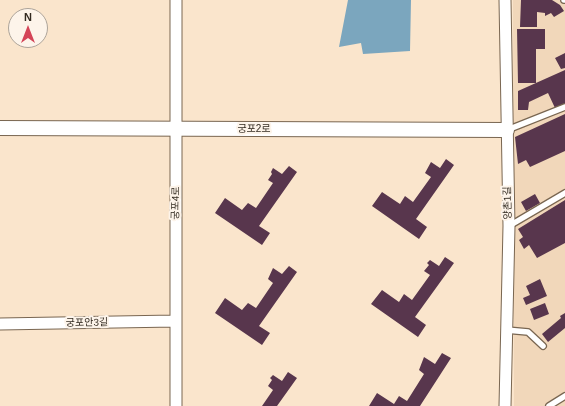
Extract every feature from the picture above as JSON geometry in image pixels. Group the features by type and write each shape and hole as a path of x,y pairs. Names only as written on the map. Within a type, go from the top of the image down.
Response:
{"street":[{"name":"궁포4로","path":"176,0 174,321 176,406"},
{"name":"양촌1길","path":"505,0 509,226 505,406"},
{"name":"궁포2로","path":"0,128 507,130"},
{"name":"궁포안3길","path":"0,324 174,321"}],"lane":[{"path":"507,130 565,107"},
{"path":"509,226 565,193"},
{"path":"506,330 528,332 543,346"},
{"path":"549,406 565,396"}],"shaded area":[{"path":"513,0 565,0 565,406 514,406"}],"water":[{"path":"348,0 411,0 410,51 363,54 361,43 339,47"}],"building":[{"path":"521,0 552,0 560,5 564,11 554,17 551,13 545,16 545,13 537,12 537,27 520,27"},
{"path":"517,29 545,29 545,49 536,49 536,83 518,83"},
{"path":"565,53 565,68 561,69 555,58"},
{"path":"565,70 565,104 555,108 548,93 529,102 528,110 518,110 518,91"},
{"path":"565,114 565,151 530,167 526,160 518,164 515,137"},
{"path":"446,159 454,165 416,219 427,227 419,239 372,206 382,192 400,204 405,196 413,202 431,177 425,173 431,162 440,168"},
{"path":"289,166 297,172 259,226 270,233 262,245 215,213 225,198 242,210 248,203 256,208 273,183 268,180 272,174 271,172 273,168 282,174"},
{"path":"535,194 540,203 526,211 521,202"},
{"path":"565,200 565,243 537,258 529,245 524,249 519,240 523,237 518,229"},
{"path":"445,257 454,263 415,317 426,325 418,337 371,304 382,290 399,302 404,294 412,300 430,275 424,271 429,265 427,263 430,260 439,266"},
{"path":"289,266 297,272 259,326 270,333 262,345 215,313 225,298 242,310 248,303 256,308 273,283 268,279 273,268 282,274"},
{"path":"540,279 547,296 526,305 523,298 530,295 526,286"},
{"path":"545,303 549,314 534,320 530,309"},
{"path":"565,313 565,328 548,342 542,334"},
{"path":"442,353 451,358 420,406 369,406 377,393 394,404 399,396 407,401 424,374 419,370 424,357 435,364"},
{"path":"288,372 297,378 277,406 262,406 273,390 268,386 272,380 270,378 273,375 282,381"}]}
